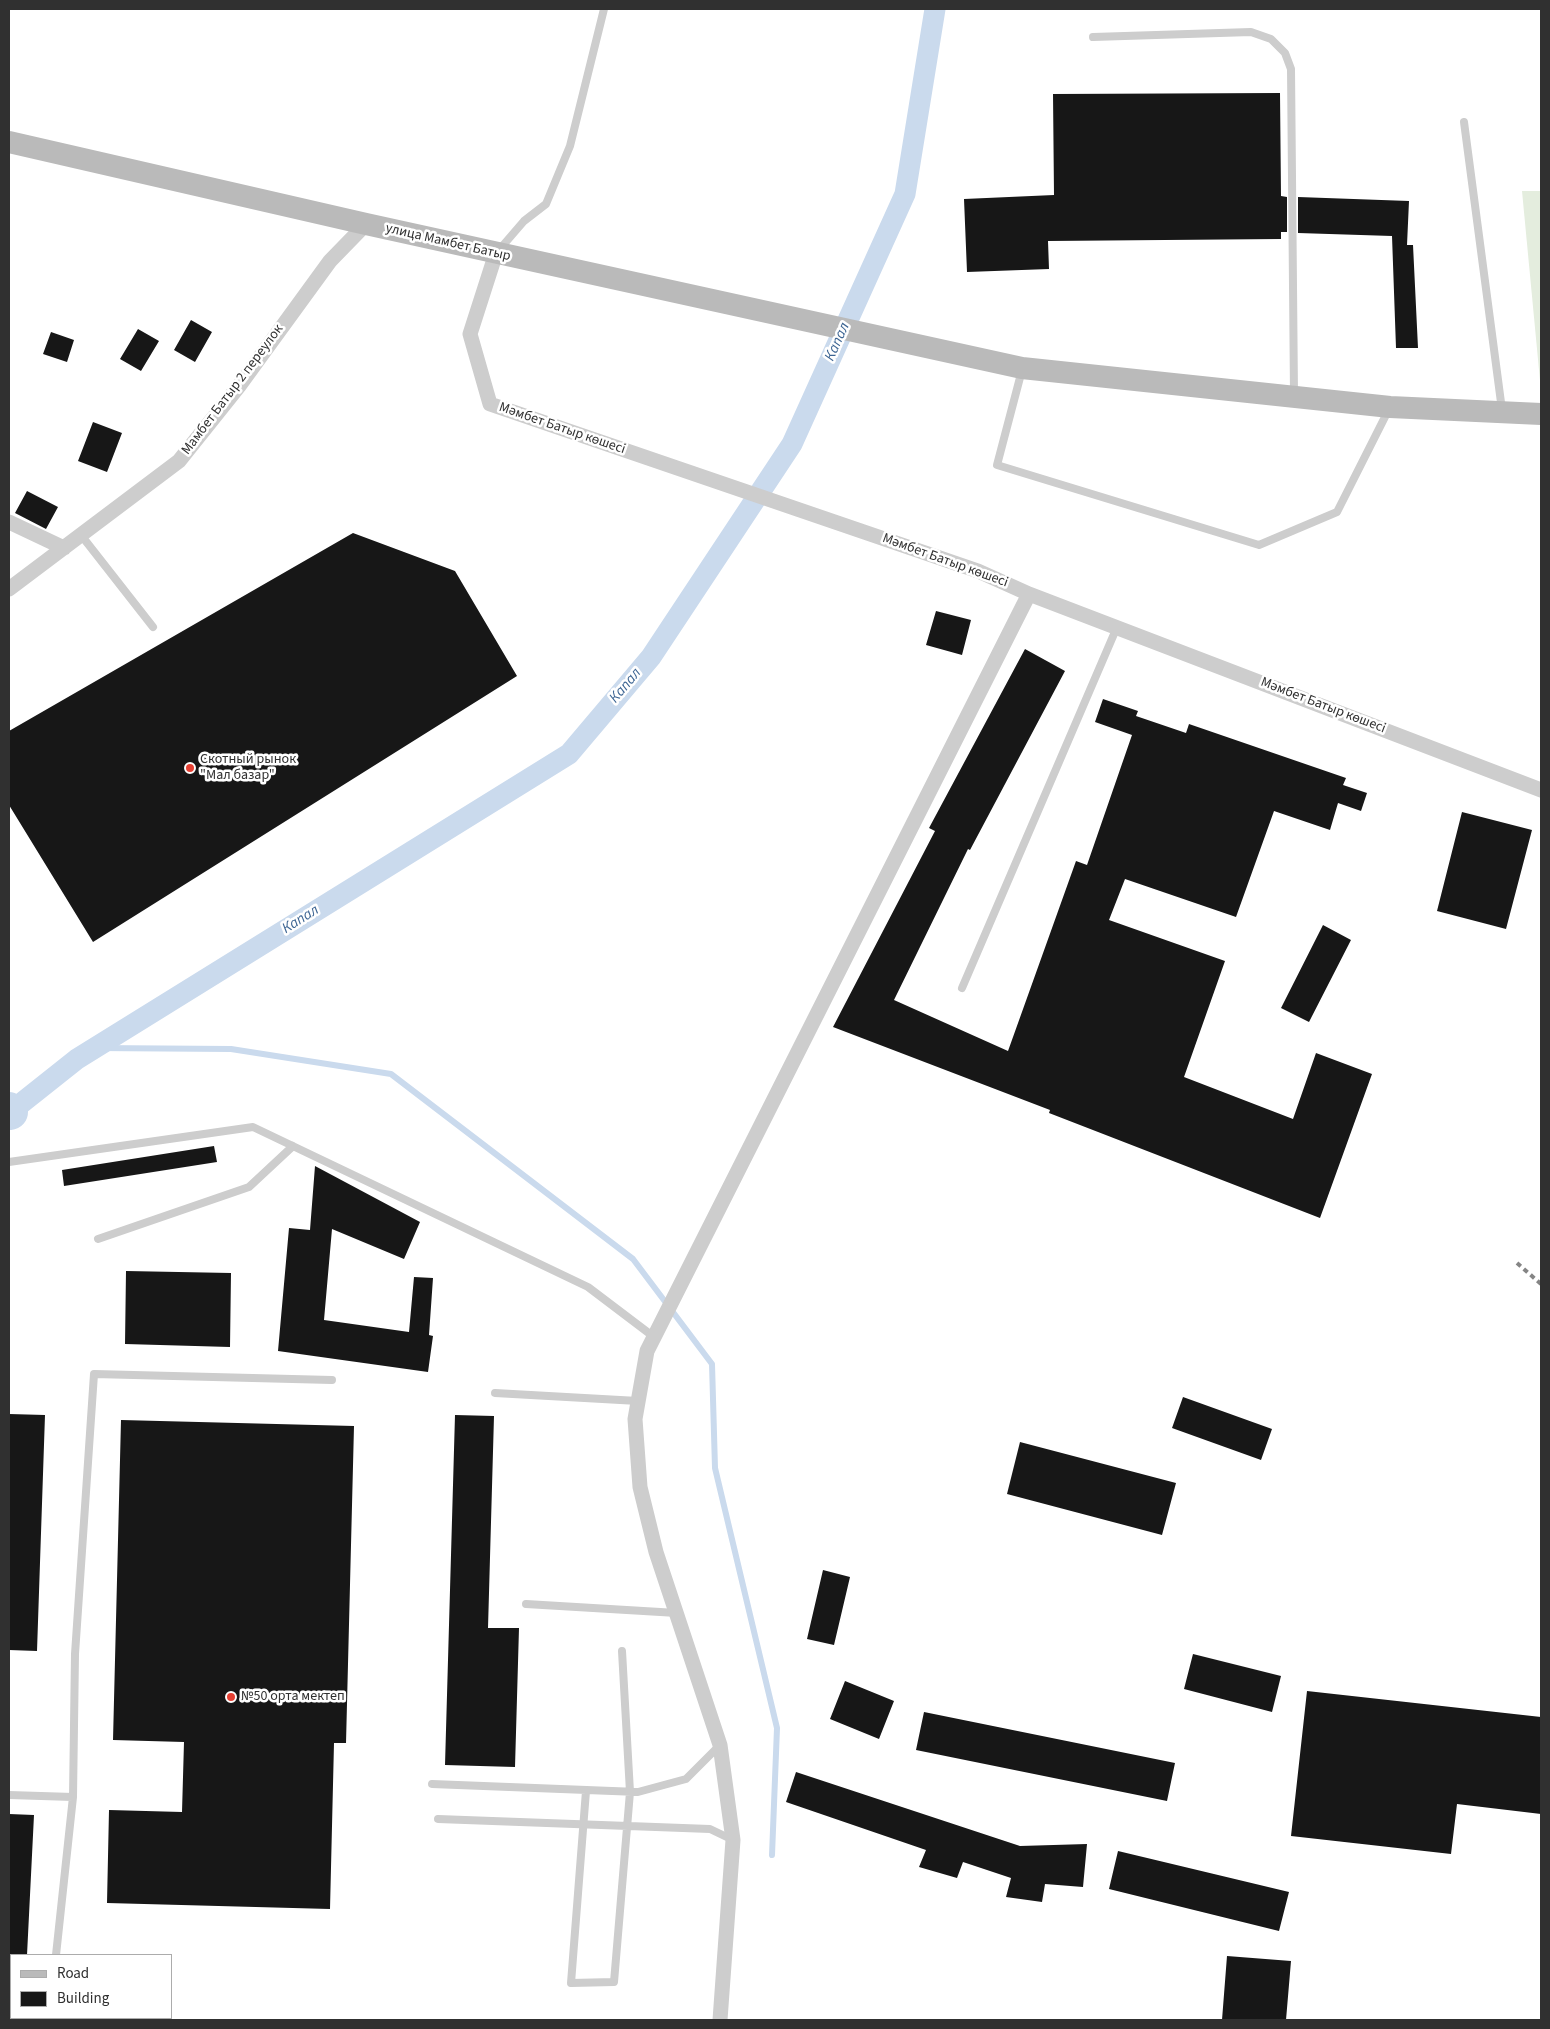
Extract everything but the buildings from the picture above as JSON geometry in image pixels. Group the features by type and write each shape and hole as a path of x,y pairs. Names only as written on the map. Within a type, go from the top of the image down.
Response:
{"main road":[{"name":"улица Мамбет Батыр","path":"9,142 800,321 1022,368"},
{"path":"1022,368 1390,407 1503,414 1541,414"}],"street":[{"name":"Мамбет Батыр 2 переулок","path":"9,589 180,461 239,386 330,261 366,224"},
{"name":"Мәмбет Батыр көшесі","path":"496,253 470,334 490,404 978,571 1029,594 1541,790"},
{"path":"9,522 64,548"},
{"path":"720,2020 732,1840 720,1745 656,1552 640,1487 635,1419 647,1351 1029,594"}],"lane":[{"path":"496,253 524,222 546,204 570,146 604,9"},
{"path":"1093,37 1250,32 1271,39 1285,54 1291,69 1294,398"},
{"path":"1464,122 1503,414"},
{"path":"1022,368 997,465 1259,545 1337,512 1390,407"},
{"path":"81,535 153,627"},
{"path":"962,988 1117,627"},
{"path":"9,1162 253,1127 588,1287 654,1337"},
{"path":"98,1239 249,1187 292,1146"},
{"path":"56,1954 73,1797 75,1654 94,1374 332,1380"},
{"path":"495,1393 638,1401"},
{"path":"526,1604 676,1613"},
{"path":"586,1791 571,1983 614,1982 630,1792 622,1651"},
{"path":"432,1784 638,1792 686,1778 720,1745"},
{"path":"9,1795 73,1797"},
{"path":"438,1819 710,1829 732,1840"}],"green space":[{"path":"1522,191 1541,191 1541,391"}],"waterway":[{"name":"Капал","path":"9,1113 77,1059 569,754 651,657 792,444 905,194 935,9"},
{"path":"95,1048 231,1049 391,1074 633,1259 712,1364 715,1468 777,1728 772,1855"}],"railway":[{"path":"1517,1263 1541,1284"}],"place":[{"name":"Скотный рынок \"Мал базар\"","path":"190,768"},
{"name":"№50 орта мектеп","path":"231,1697"}]}
